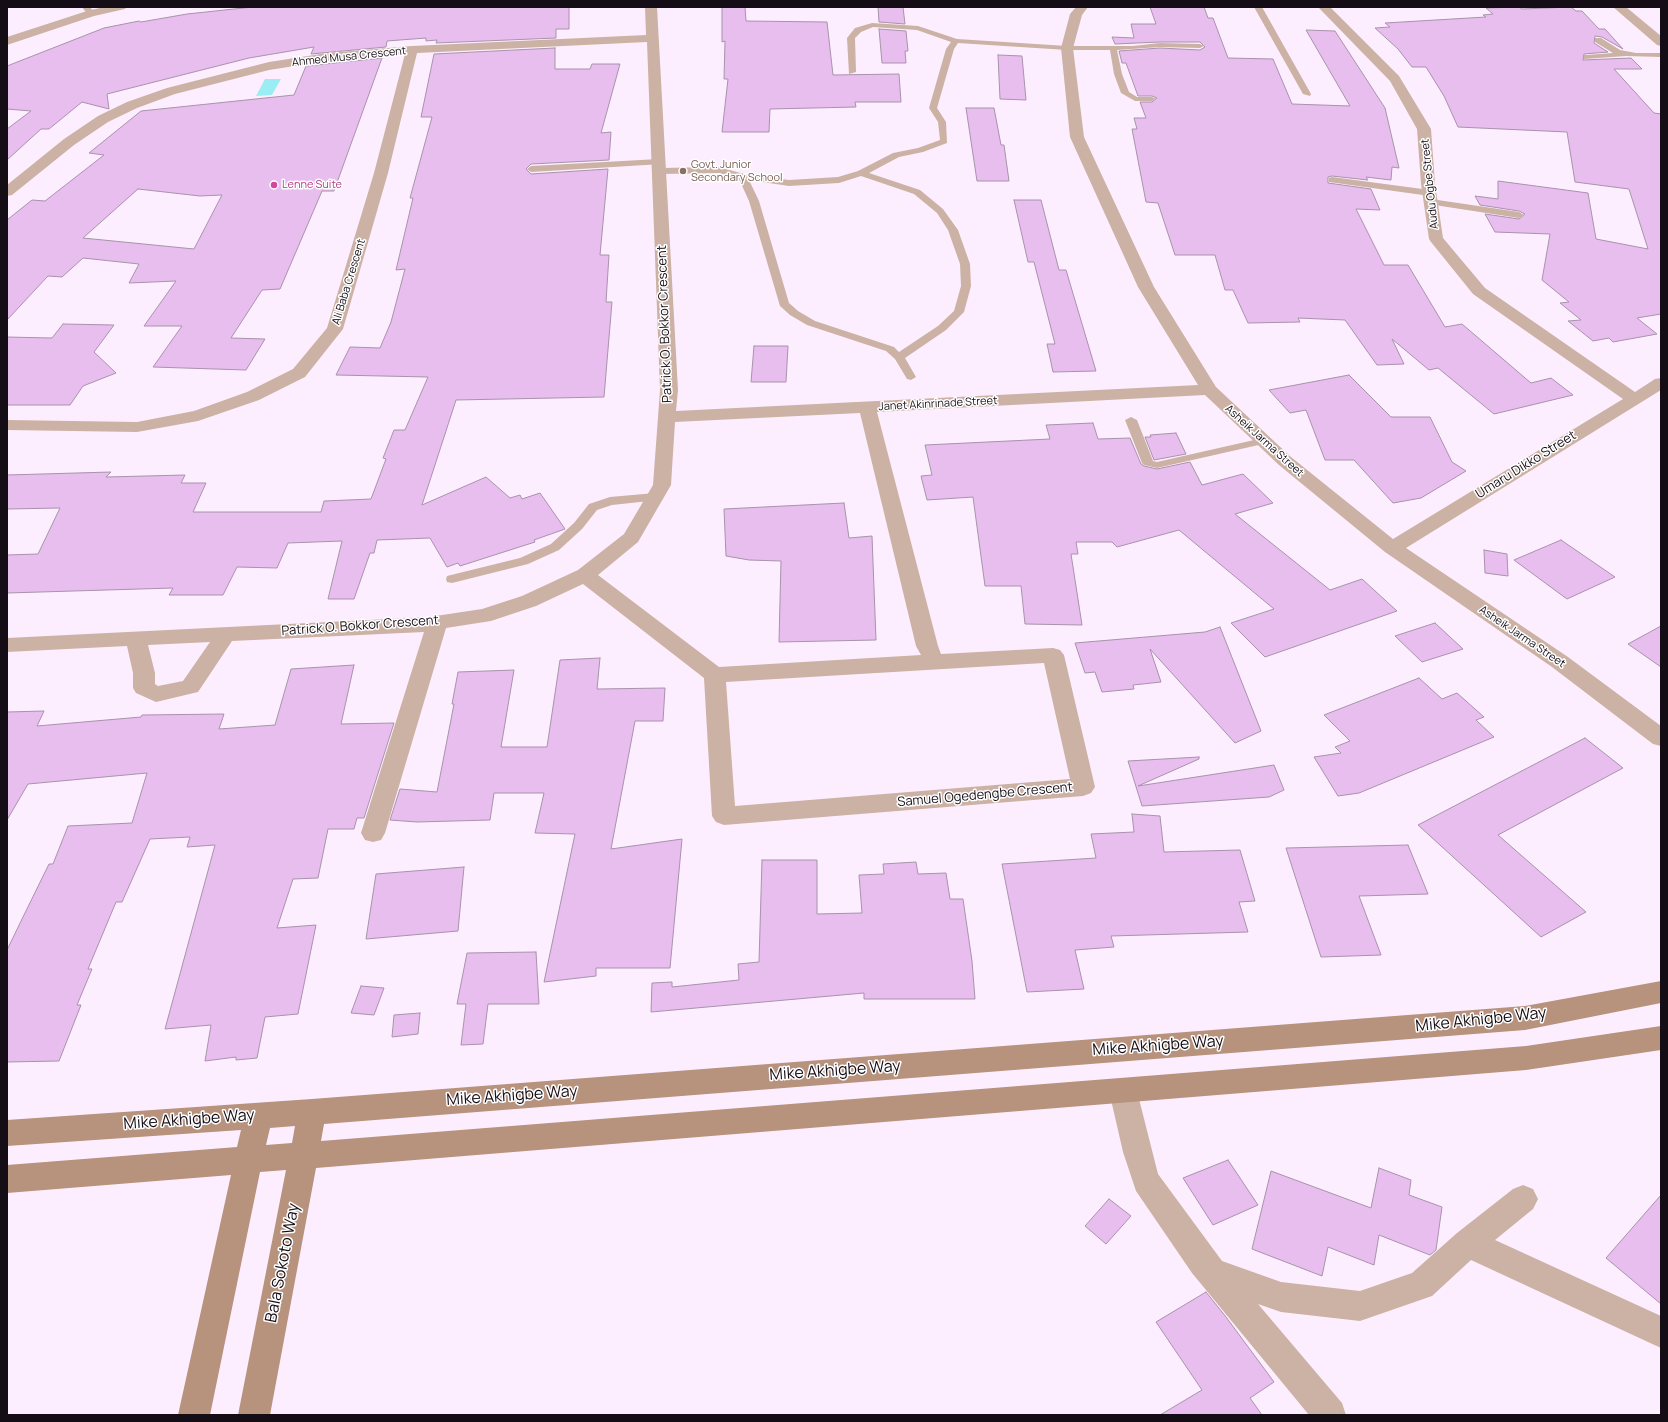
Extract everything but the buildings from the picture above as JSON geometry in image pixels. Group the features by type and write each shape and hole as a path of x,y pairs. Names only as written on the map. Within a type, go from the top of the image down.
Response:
{"street":[{"path":"7,41 89,10 121,7"},
{"name":"Patrick O. Bokkor Crescent","path":"7,645 435,624 437,622 484,616 529,601 585,575 631,538 662,485 669,390 651,7"},
{"name":"Asheik Jarma Street","path":"1082,7 1076,14 1066,48 1077,137 1146,287 1209,390 1285,461 1392,548 1560,662 1661,738"},
{"name":"Audu Ogbe Street","path":"1324,7 1395,79 1424,129 1430,197 1436,239 1479,291 1547,340 1634,398"},
{"path":"1619,7 1661,42"},
{"name":"Ahmed Musa Crescent","path":"7,192 69,142 103,119 132,105 171,91 269,66 327,56 412,50 653,38"},
{"name":"Ali Baba Crescent","path":"7,426 137,427 198,416 253,396 300,373 335,329 381,173 412,50"},
{"name":"Umaru Dikko Street","path":"1392,548 1634,398 1661,384"},
{"name":"Janet Akinrinade Street","path":"667,417 1209,390"},
{"path":"867,407 927,646 934,662"},
{"path":"585,575 714,675"},
{"path":"373,833 437,622"},
{"path":"136,638 144,673 144,688 156,694 190,687 226,634"},
{"name":"Samuel Ogedengbe Crescent","path":"1053,655 1083,787 724,816 714,675 1053,655"},
{"name":"Mike Akhigbe Way","path":"7,1133 312,1112 1097,1050 1333,1034 1509,1019 1661,992"},
{"path":"7,1179 304,1154 1122,1091 1526,1058 1661,1038"},
{"path":"1122,1091 1137,1152 1146,1181 1213,1273 1330,1415"},
{"name":"Bala Sokoto Way","path":"254,1415 312,1112"},
{"path":"194,1415 258,1116"},
{"path":"1213,1273 1281,1297 1360,1306 1421,1286 1468,1243 1523,1199"},
{"path":"1468,1243 1661,1332"}],"lane":[{"path":"1258,7 1307,94"},
{"path":"852,72 851,38 858,30 872,25 918,28 956,41 1066,48 1140,48 1160,45 1200,46"},
{"path":"1598,40 1618,52 1626,54"},
{"path":"532,169 659,166 719,170 743,177 789,183 839,180 861,173 896,155 920,150 944,141 942,122 933,108 950,49 956,41"},
{"path":"1113,48 1118,74 1125,93 1135,99 1152,99"},
{"path":"1587,57 1626,54 1661,55"},
{"path":"861,173 917,192 940,211 953,230 965,264 966,286 959,312 942,328 919,342 900,357"},
{"path":"743,177 754,201 784,304 794,313 811,323 890,349 900,357 911,377"},
{"path":"1332,180 1430,197 1519,215"},
{"path":"1131,420 1148,464 1157,465 1263,441"},
{"path":"452,579 524,561 555,547 578,526 593,507 610,501 654,497"}],"water":[{"path":"265,79 281,79 272,95 256,96"}],"place":[{"name":"Govt. Junior Secondary School","path":"683,171"},
{"name":"Lenne Suite","path":"274,185"}]}
